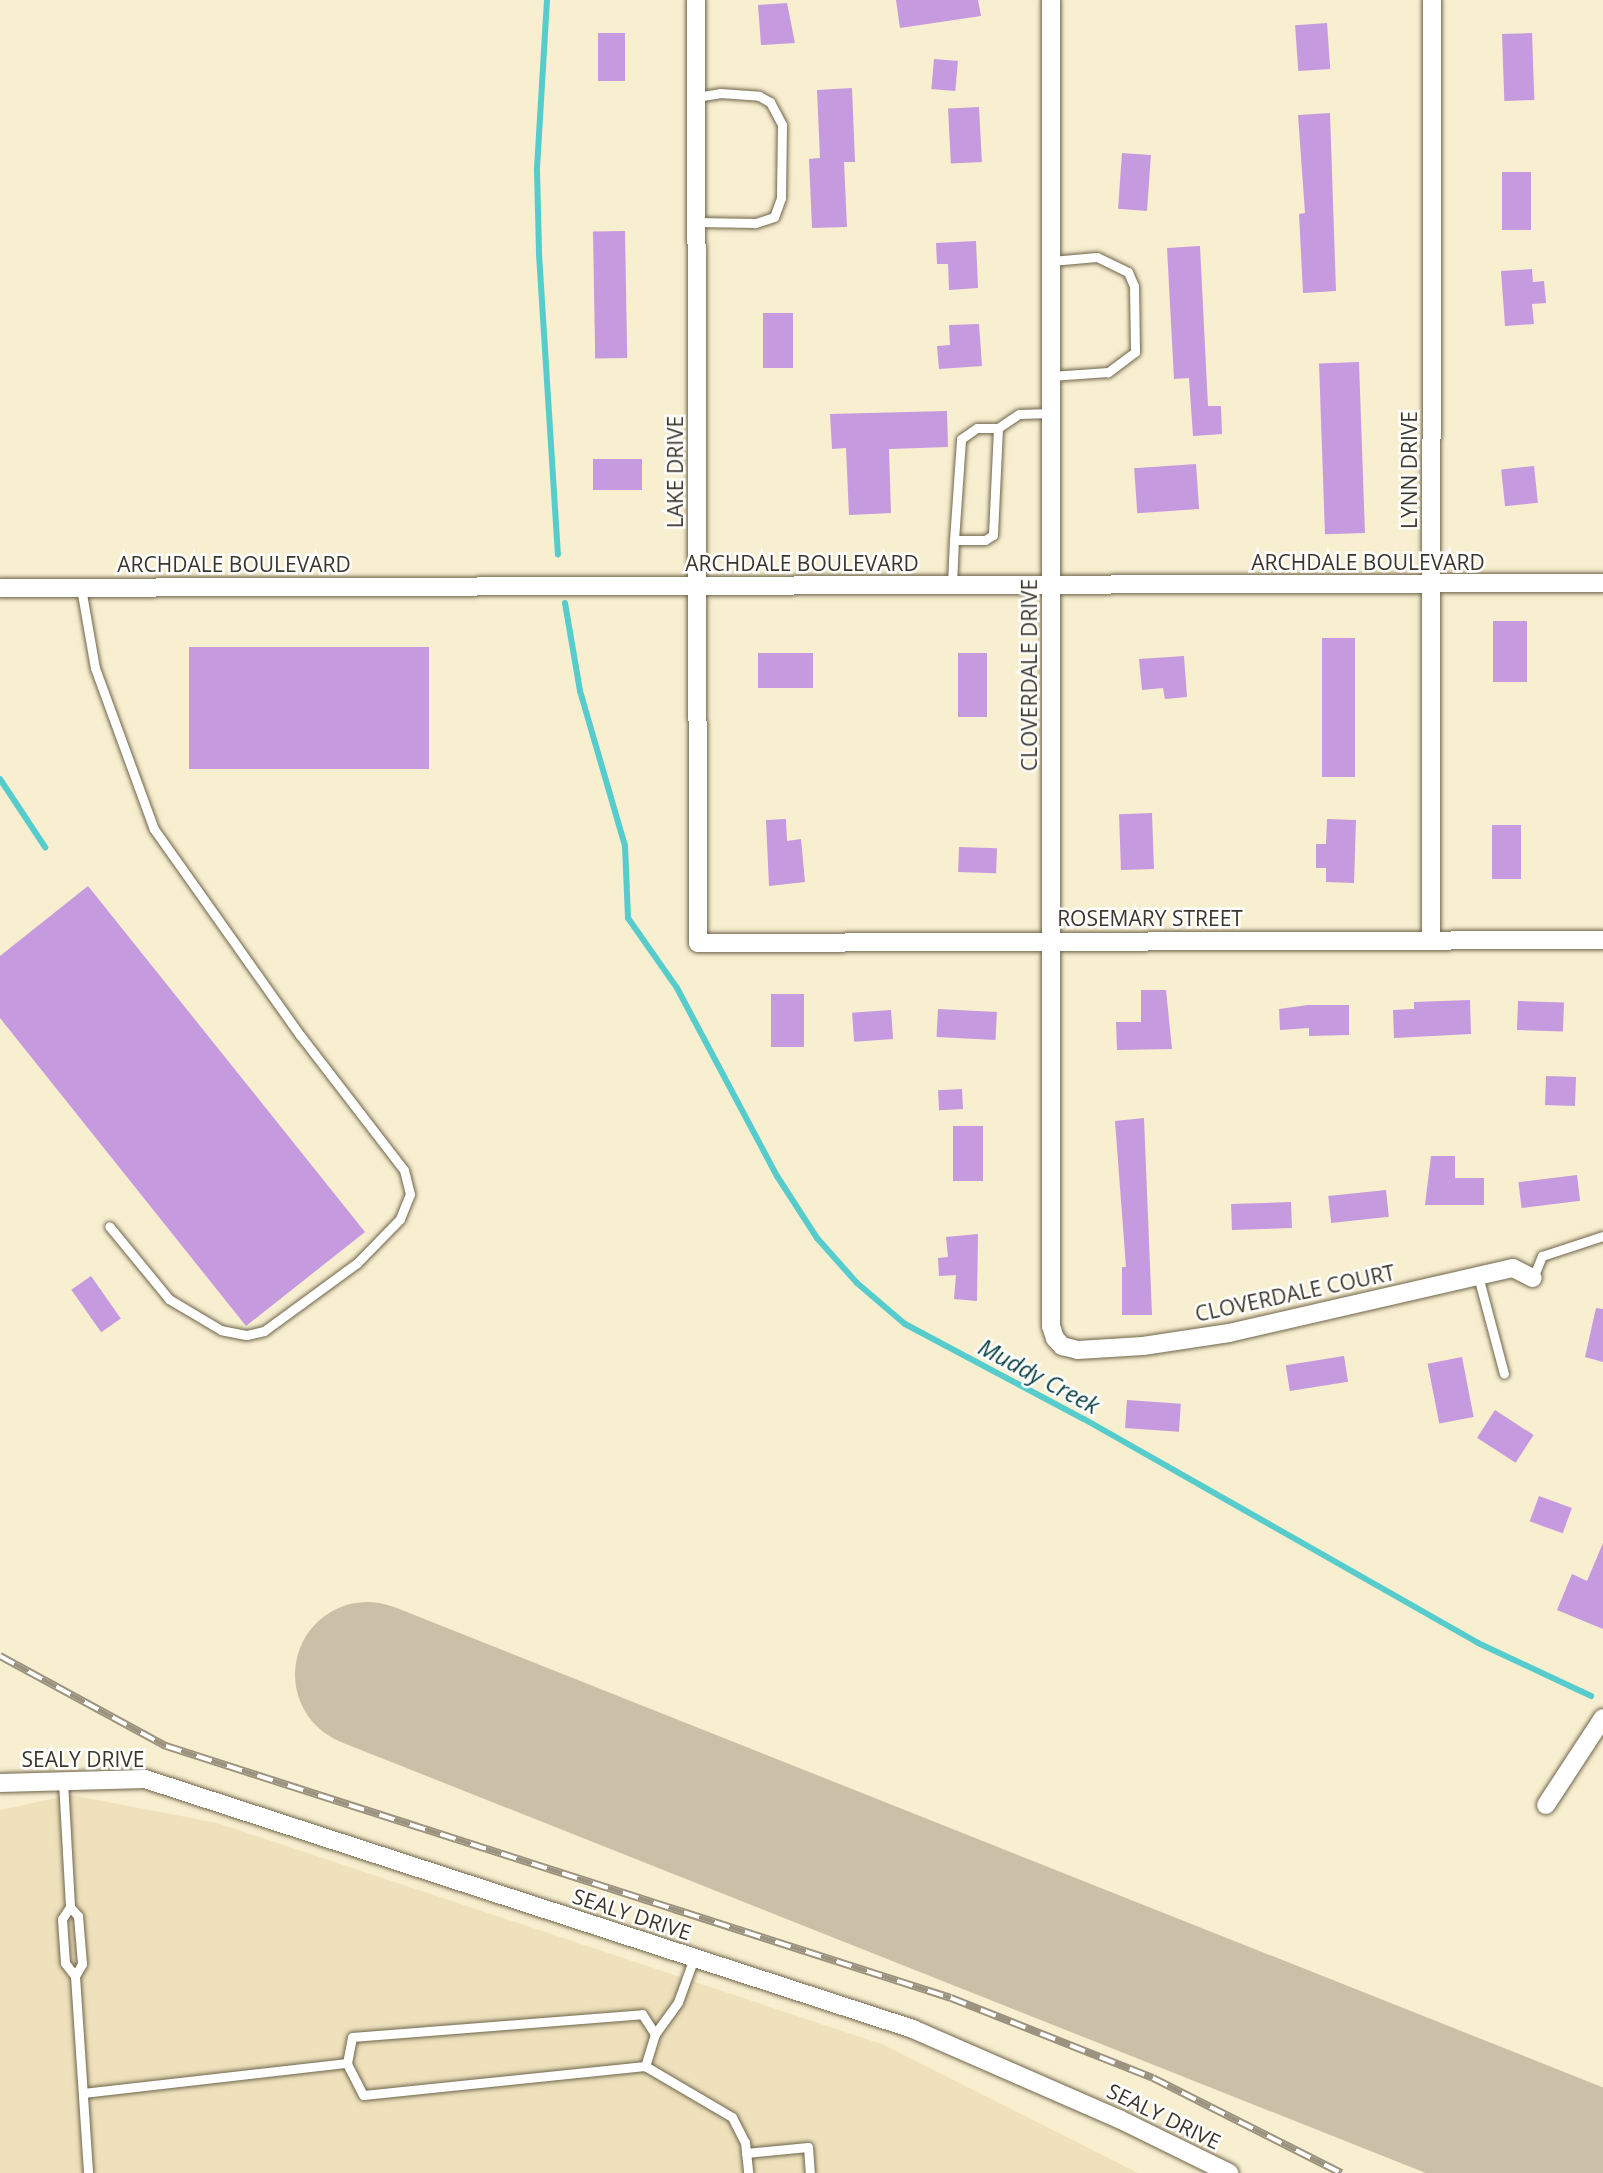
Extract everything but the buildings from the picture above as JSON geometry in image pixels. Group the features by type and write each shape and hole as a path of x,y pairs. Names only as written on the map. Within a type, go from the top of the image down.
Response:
{"street":[{"name":"LAKE DRIVE","path":"696,0 698,943"},
{"name":"CLOVERDALE DRIVE","path":"1051,0 1051,1326 1062,1346"},
{"name":"LYNN DRIVE","path":"1431,940 1432,0"},
{"name":"ARCHDALE BOULEVARD","path":"0,588 1603,583"},
{"name":"ROSEMARY STREET","path":"698,943 1603,940"},
{"name":"CLOVERDALE COURT","path":"1062,1346 1096,1351 1229,1333 1513,1268 1533,1278"},
{"path":"1546,1805 1603,1718"},
{"name":"SEALY DRIVE","path":"0,1783 145,1779 913,2029 1119,2119 1229,2173"}],"lane":[{"path":"696,97 720,93 759,96 770,102 782,125 781,198 774,216 755,223 697,222"},
{"path":"1051,261 1097,257 1128,272 1134,286 1135,352 1108,372 1051,376"},
{"path":"952,585 961,439 977,428 998,428 1019,414 1051,413"},
{"path":"954,540 985,540 993,535 998,428"},
{"path":"80,588 95,668 154,829 300,1035 404,1170 410,1194 400,1219 357,1262 264,1331 246,1335 221,1330 169,1298 108,1226"},
{"path":"1533,1278 1542,1256 1603,1236"},
{"path":"1478,1276 1504,1374"},
{"path":"63,1780 70,1907 62,1919 62,1930 65,1964 75,1976"},
{"path":"70,1907 78,1916 82,1964 75,1976 88,2173"},
{"path":"645,2066 655,2034 678,2002 694,1958"},
{"path":"655,2034 642,2014 352,2037 346,2063 363,2095 645,2066 732,2118 741,2129 748,2173"},
{"path":"83,2093 346,2063"},
{"path":"746,2153 808,2147 810,2173"}],"shaded area":[{"path":"71,1795 217,1823 884,2045 1138,2173 0,2173 0,1810"}],"waterway":[{"path":"547,0 537,170 539,254 558,554"},
{"name":"Muddy Creek","path":"565,603 580,691 625,846 628,918 677,988 777,1176 817,1238 857,1283 905,1324 1084,1419 1478,1643 1591,1696"},
{"name":"Muddy Creek","path":"0,779 45,847"}],"runway":[{"path":"367,1674 1603,2165"}],"railway":[{"path":"0,1656 166,1746 951,1998 1153,2078 1341,2173"}]}
